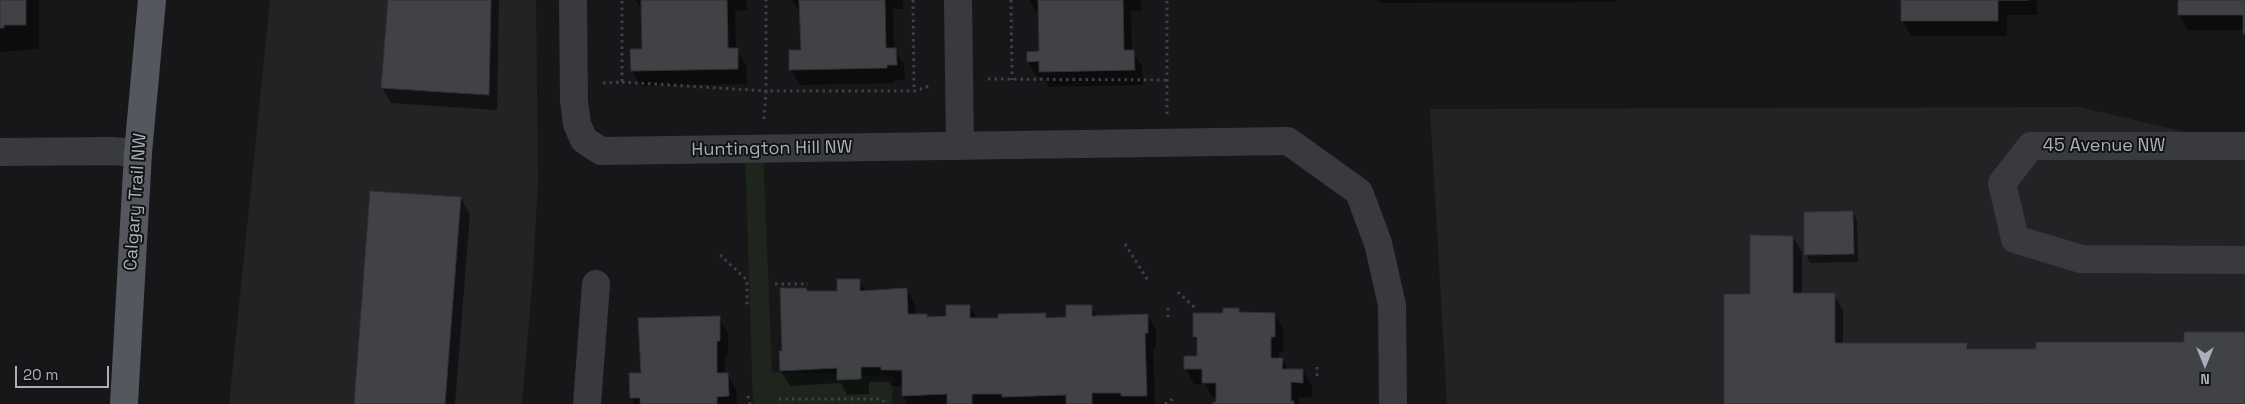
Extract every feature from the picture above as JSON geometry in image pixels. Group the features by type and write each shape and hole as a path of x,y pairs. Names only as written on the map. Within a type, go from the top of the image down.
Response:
{"main road":[{"name":"Calgary Trail NW","path":"124,404 138,154 152,0"}],"street":[{"name":"Huntington Hill NW","path":"573,0 574,101 577,124 584,140 600,151 1288,141 1359,192 1378,242 1392,305 1393,404"},
{"path":"958,0 960,146"},
{"name":"45 Avenue NW","path":"2245,146 2031,146 2002,183 2015,239 2081,259 2245,260"},
{"path":"0,152 112,151 138,154"},
{"path":"587,404 596,284"}],"path":[{"path":"622,0 622,82"},
{"path":"766,0 766,90"},
{"path":"913,0 914,90"},
{"path":"1011,0 1012,80"},
{"path":"596,83 622,82 766,90 914,90 959,77 1012,80 1167,80 1167,0"},
{"path":"1124,244 1149,282"},
{"path":"720,255 747,280 748,306"},
{"path":"775,284 808,284"},
{"path":"1178,292 1196,309"},
{"path":"1168,308 1168,317"},
{"path":"1318,367 1318,377"},
{"path":"748,396 750,404"},
{"path":"779,399 881,399 888,404"},
{"path":"1165,404 1173,399"}],"shaded area":[{"path":"270,0 536,0 538,180 533,275 522,404 229,404"},
{"path":"2079,107 2245,146 2245,404 1447,404 1430,109"},
{"path":"745,149 763,149 772,372 893,376 892,402 894,404 753,404"}],"building":[{"path":"0,0 26,0 26,25 4,25 4,28 0,28"},
{"path":"388,0 491,0 489,95 381,88"},
{"path":"641,0 727,0 728,48 738,48 738,69 631,71 630,49 642,49"},
{"path":"799,0 885,0 886,48 896,48 897,65 887,65 887,68 789,70 789,50 801,50"},
{"path":"1038,0 1123,0 1124,50 1134,50 1135,70 1039,72 1039,61 1027,62 1027,52 1039,51"},
{"path":"1901,0 1998,0 1998,21 1901,21"},
{"path":"2178,0 2245,0 2245,34 2243,34 2243,15 2178,15"},
{"path":"370,191 461,197 445,404 354,404"},
{"path":"1853,211 1854,254 1804,255 1804,212"},
{"path":"1750,235 1793,236 1793,293 1835,293 1835,343 1967,343 1967,349 2036,349 2036,342 2184,342 2184,332 2245,332 2245,404 1724,404 1724,294 1750,294"},
{"path":"837,279 860,279 860,291 907,288 908,314 927,314 927,317 946,316 946,305 970,305 970,318 998,318 998,314 1046,313 1046,318 1066,317 1066,305 1092,305 1092,316 1148,314 1148,333 1145,333 1147,396 1121,396 1121,393 1092,393 1092,404 1066,404 1066,395 1002,397 1002,394 972,394 972,404 947,404 947,394 902,396 902,370 881,370 881,367 861,367 861,379 837,380 837,368 780,371 779,351 782,351 780,288 806,288 807,291 837,291"},
{"path":"1223,308 1239,308 1239,312 1275,313 1275,337 1271,337 1271,358 1283,358 1282,369 1303,369 1303,383 1291,382 1291,401 1294,401 1294,404 1213,404 1213,402 1216,402 1216,383 1202,383 1202,369 1184,369 1184,356 1197,356 1197,337 1193,337 1193,313 1223,313"},
{"path":"720,316 720,341 717,341 717,373 728,373 729,396 717,397 717,404 640,404 640,398 630,398 629,373 641,373 638,318"}]}
